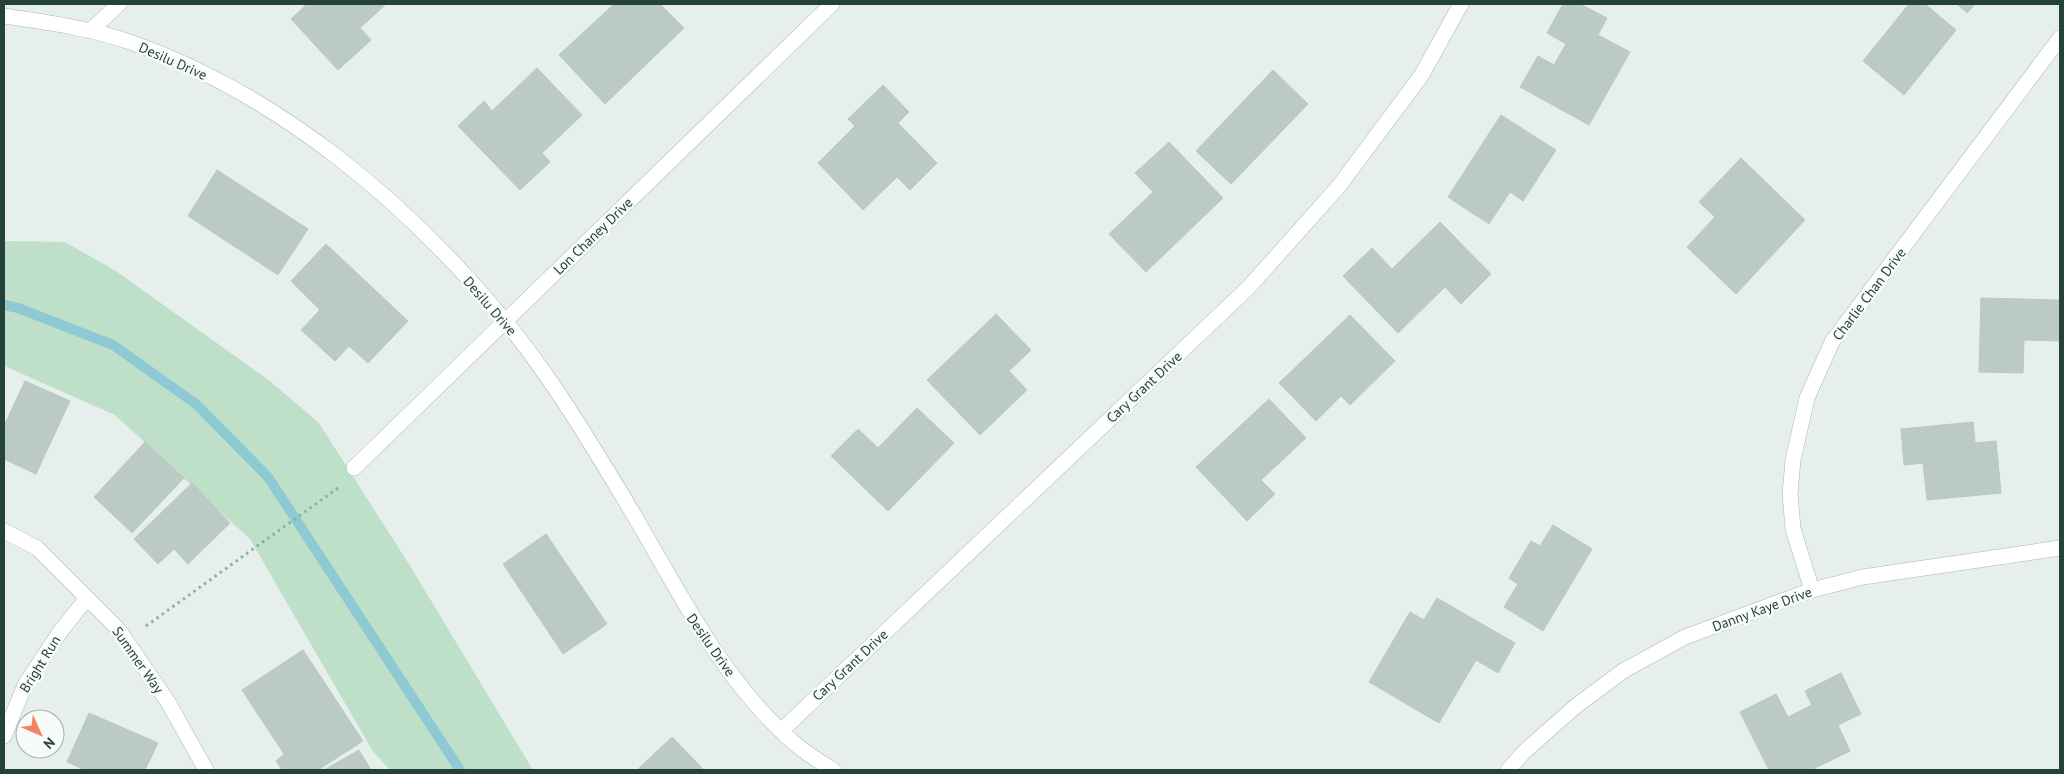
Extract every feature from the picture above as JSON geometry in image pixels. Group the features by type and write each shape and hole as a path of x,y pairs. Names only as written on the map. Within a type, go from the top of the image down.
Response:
{"street":[{"path":"90,31 119,4"},
{"name":"Lon Chaney Drive","path":"354,468 832,4"},
{"name":"Cary Grant Drive","path":"781,731 1248,288 1339,186 1421,76 1461,4"},
{"name":"Desilu Drive","path":"4,16 90,31 128,41 167,56 243,94 304,132 380,192 441,250 506,321 567,405 621,493 690,616 760,711 796,745 833,770"},
{"name":"Charlie Chan Drive","path":"1812,590 1794,529 1790,494 1793,460 1807,398 1832,342 2060,38"},
{"name":"Summer Way","path":"4,532 37,548 118,628 168,702 206,770"},
{"name":"Danny Kaye Drive","path":"1508,770 1524,752 1576,706 1624,671 1685,637 1812,590 1864,577 2060,548"},
{"name":"Bright Run","path":"4,736 25,685 60,632 87,598"}],"path":[{"path":"126,640 341,486"}],"green space":[{"path":"4,241 65,242 116,271 270,381 319,423 412,569 533,770 390,770 372,750 250,539 115,415 4,366"}],"building":[{"path":"307,4 385,5 360,28 371,40 338,70 291,19"},
{"path":"614,4 660,4 684,28 605,104 559,55"},
{"path":"1563,4 1580,4 1607,18 1598,35 1630,52 1589,125 1520,87 1538,56 1554,65 1566,44 1547,33"},
{"path":"1909,4 1925,4 1956,30 1904,95 1863,61"},
{"path":"1957,4 1975,4 1967,13"},
{"path":"537,68 582,115 542,153 550,162 520,190 458,126 484,101 492,111"},
{"path":"1273,70 1308,104 1231,184 1196,151"},
{"path":"883,85 909,112 898,123 937,163 910,190 897,177 863,210 818,163 855,126 848,119"},
{"path":"1501,115 1556,150 1523,201 1510,192 1489,224 1448,197"},
{"path":"1169,142 1223,198 1146,272 1109,234 1153,192 1135,173"},
{"path":"1741,158 1805,220 1736,294 1687,247 1715,217 1699,202"},
{"path":"217,170 308,229 278,275 188,216"},
{"path":"1440,222 1491,274 1461,304 1445,287 1398,333 1343,276 1372,248 1392,269"},
{"path":"326,244 408,321 368,363 349,346 335,361 301,330 320,310 291,281"},
{"path":"1981,298 2060,300 2060,341 2024,340 2023,373 1979,372"},
{"path":"996,314 1031,350 1009,371 1027,390 980,435 927,380"},
{"path":"1350,315 1395,361 1350,405 1341,396 1316,421 1279,383"},
{"path":"25,381 70,401 36,474 4,459 4,426"},
{"path":"1269,399 1306,438 1261,480 1275,494 1247,521 1196,467"},
{"path":"917,408 954,443 888,511 831,456 858,429 878,448"},
{"path":"1973,422 1975,443 1996,441 2001,493 1927,500 1923,463 1904,465 1901,429"},
{"path":"145,442 184,478 132,533 94,497"},
{"path":"192,483 230,523 188,564 174,549 158,564 134,539"},
{"path":"1553,525 1592,549 1543,631 1504,607 1518,584 1509,578 1531,541 1540,546"},
{"path":"546,534 607,624 563,654 503,564"},
{"path":"1437,598 1515,643 1498,673 1476,660 1439,723 1369,682 1410,612 1424,620"},
{"path":"303,650 363,741 318,770 282,770 276,761 284,754 242,690"},
{"path":"1841,673 1861,714 1838,725 1850,751 1811,770 1769,770 1740,712 1776,694 1788,717 1812,705 1805,691"},
{"path":"89,713 158,743 145,770 85,770 67,762"},
{"path":"672,737 704,770 637,770"},
{"path":"359,750 371,770 324,770"}],"waterway":[{"path":"4,305 18,308 113,345 196,404 268,477 460,770"}]}
